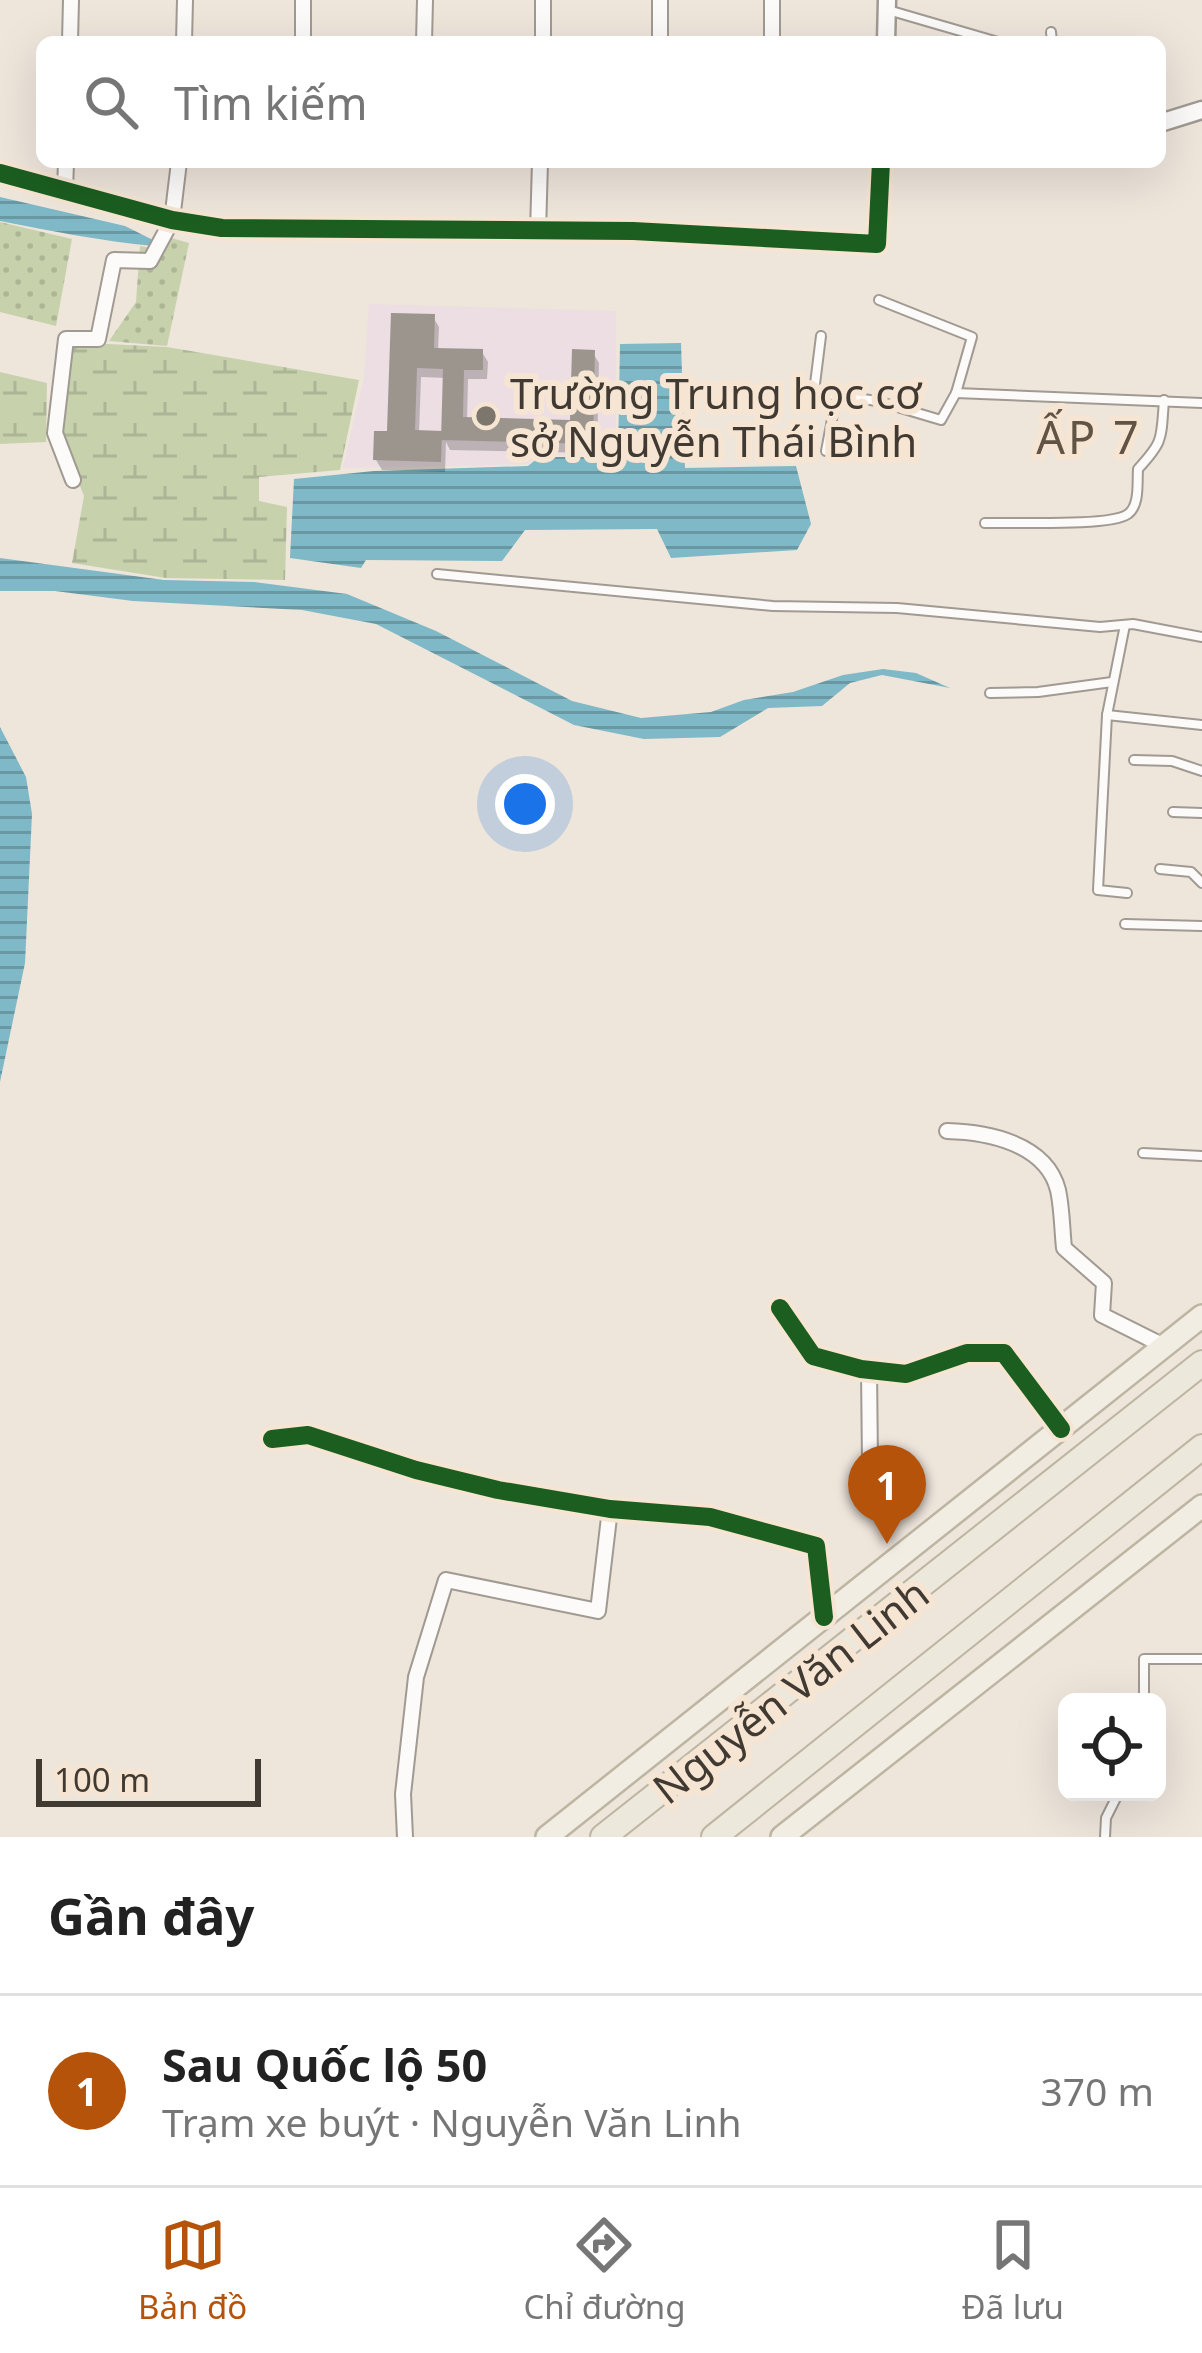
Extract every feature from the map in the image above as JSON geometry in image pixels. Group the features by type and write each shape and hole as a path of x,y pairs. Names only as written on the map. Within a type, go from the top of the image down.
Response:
{"highway":[{"name":"Nguyễn Văn Linh","path":"603,1837 1202,1363"},
{"name":"Nguyễn Văn Linh","path":"714,1837 1202,1447"}],"main road":[{"name":"Nguyễn Văn Linh","path":"547,1837 1202,1316"},
{"path":"782,1837 1202,1505"}],"street":[{"path":"70,36 71,0"},
{"path":"184,36 185,0"},
{"path":"303,0 303,36"},
{"path":"424,36 425,0"},
{"path":"542,36 543,0"},
{"path":"660,0 660,36"},
{"path":"772,0 772,36"},
{"path":"886,36 887,5"},
{"path":"1166,121 1202,110"},
{"path":"65,191 66,168"},
{"path":"73,480 56,433 66,339 98,339 115,260 150,261 172,220 178,168"},
{"path":"538,232 540,168"},
{"path":"0,173 172,220 221,228 633,231 877,244 881,168"},
{"path":"946,1131 984,1132 1028,1150 1057,1185 1064,1247 1104,1283 1102,1315 1165,1346"},
{"path":"780,1308 813,1356 869,1370 906,1374 967,1353 1004,1353 1061,1430"},
{"path":"869,1370 870,1462"},
{"path":"272,1439 308,1435 498,1490 610,1509 710,1516 817,1546 824,1617"},
{"path":"405,1837 403,1794 416,1677 446,1580 598,1611 610,1509"}],"lane":[{"path":"887,5 980,36"},
{"path":"821,336 814,392 877,400 941,420 956,393 972,337 879,300"},
{"path":"826,452 837,393"},
{"path":"956,393 1202,403"},
{"path":"985,523 1106,520 1130,513 1136,503 1138,469 1160,443 1164,400"},
{"path":"437,574 773,606 897,608 1100,627 1124,625 1202,637"},
{"path":"1124,625 1107,715 1098,890 1127,893"},
{"path":"990,693 1112,682"},
{"path":"1107,715 1202,725"},
{"path":"1134,760 1172,761 1202,771"},
{"path":"1173,812 1202,813"},
{"path":"1160,869 1191,872 1202,883"},
{"path":"1125,924 1202,926"},
{"path":"1143,1154 1202,1156"},
{"path":"1144,1693 1144,1659 1202,1659"},
{"path":"1105,1837 1106,1818 1114,1801"}],"shaded area":[{"name":"Trường Trung học cơ sở Nguyễn Thái Bình","path":"369,304 616,311 616,456 539,455 528,464 343,468 364,378"}],"green space":[{"path":"0,222 72,239 56,326 0,312"},
{"path":"161,235 189,243 167,346 109,341 136,302 140,246 151,248"},
{"path":"69,342 167,347 359,380 340,470 259,477 259,501 287,507 285,580 166,578 72,563 84,496 59,433"},
{"path":"0,372 47,383 46,442 0,444"}],"water":[{"path":"0,197 125,226 157,242 154,246 115,241 0,221"},
{"path":"681,343 685,468 796,466 811,524 797,550 671,558 657,529 525,530 502,561 366,560 361,568 290,558 294,479 528,466 539,457 618,457 620,344"},
{"path":"0,558 164,580 254,582 347,594 436,631 572,701 641,718 711,712 843,675 883,669 916,673 950,688 882,675 850,683 822,706 768,708 720,737 644,739 574,725 376,624 302,610 0,591"},
{"path":"0,727 26,777 32,814 25,963 0,1082"}],"building":[{"path":"391,313 435,314 434,348 483,349 483,370 464,370 463,417 570,420 572,349 595,350 593,444 442,440 441,462 373,460 374,431 387,431","holes":["417,368 443,369 441,431 415,430"]}],"cycle path":[{"path":"0,173 172,220 222,228 633,231 877,244 881,168"},
{"path":"780,1308 813,1356 861,1369 906,1374 967,1353 1004,1353 1061,1429"},
{"path":"272,1439 308,1435 498,1490 610,1509 710,1517 816,1546 824,1617"}],"place":[{"name":"Trường Trung học cơ sở Nguyễn Thái Bình","path":"486,416"},
{"name":"Sau Quốc lộ 50","path":"887,1544"}],"district":[{"name":"ẤP 7","path":"1089,436"}]}
